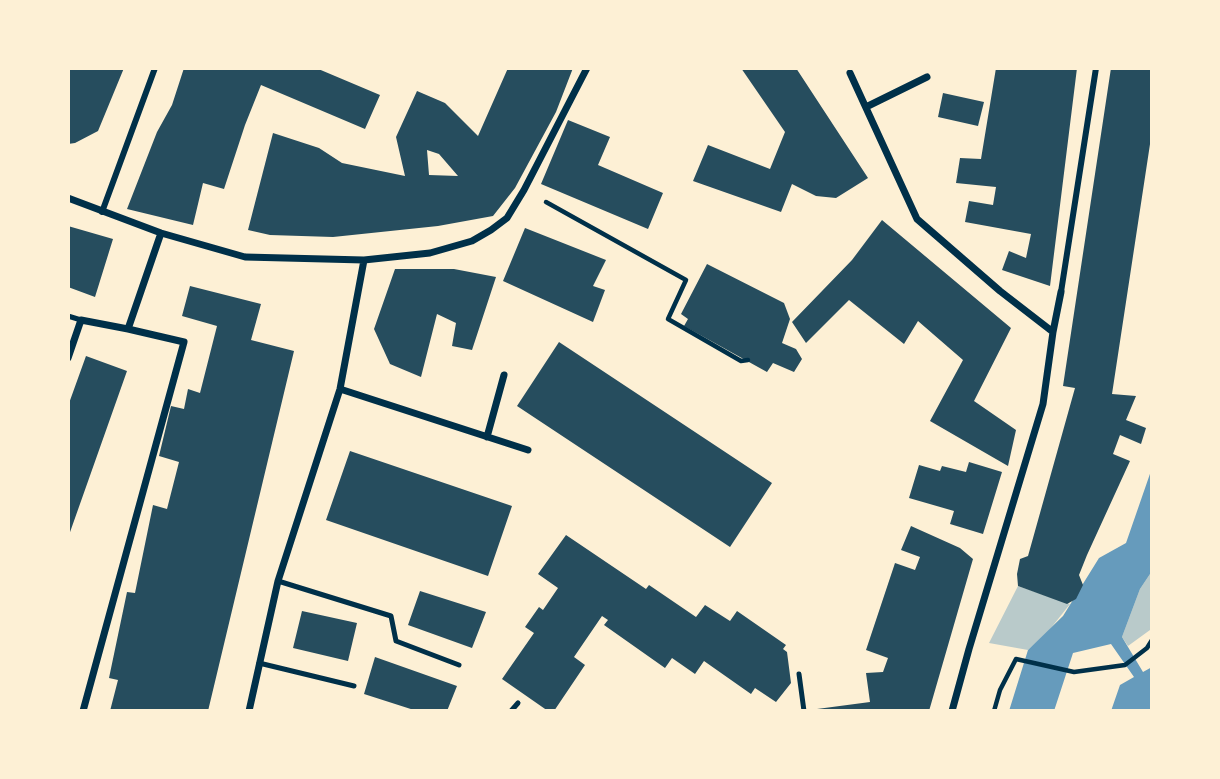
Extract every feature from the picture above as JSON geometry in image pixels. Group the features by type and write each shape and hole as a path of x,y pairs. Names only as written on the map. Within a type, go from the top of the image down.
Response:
{"street":[{"path":"102,212 155,68"},
{"path":"68,198 161,233 245,257 364,260 430,253 472,241 507,218 587,68"},
{"path":"952,711 1043,404 1096,68"},
{"path":"850,73 917,219 1000,291 1053,332"},
{"path":"866,107 927,77"},
{"path":"128,329 161,233"},
{"path":"248,711 278,581 340,388 364,260"},
{"path":"68,358 81,320 184,342 83,711"},
{"path":"487,437 504,375"},
{"path":"340,388 528,450"}],"lane":[{"path":"68,316 81,320"},
{"path":"278,581 391,617 396,641 459,665"},
{"path":"259,663 354,686"},
{"path":"799,674 804,711"},
{"path":"511,711 518,703"}],"path":[{"path":"524,190 686,280 668,319 741,361 748,360"},
{"path":"994,711 1000,690 1016,659 1074,672 1125,665 1147,648 1152,640"}],"shaded area":[{"path":"1152,571 1152,626 1128,646 1122,637 1140,589"},
{"path":"1018,586 1070,604 1047,633 1028,650 989,643"}],"water":[{"path":"1152,468 1152,571 1140,589 1122,637 1143,672 1152,667 1152,711 1111,711 1120,685 1134,677 1111,644 1073,653 1054,711 1009,711 1028,650 1063,616 1099,558 1126,543"}],"building":[{"path":"68,68 124,68 98,131 68,144"},
{"path":"184,68 316,68 380,95 365,129 261,85 224,189 203,183 193,225 127,209 157,132 172,105"},
{"path":"508,68 573,68 556,112 515,188 493,216 438,226 333,237 270,235 248,230 273,133 319,148 342,163 405,176 396,137 417,91 445,103 478,136","holes":["427,150 439,154 458,176 429,175"]},
{"path":"741,68 796,68 868,178 836,198 816,196 792,184 781,212 693,181 708,145 770,169 785,132"},
{"path":"996,68 1077,68 1050,286 1002,270 1009,251 1026,258 1031,234 965,222 969,201 993,205 996,187 956,183 960,158 981,159"},
{"path":"1111,68 1152,68 1152,131 1112,394 1136,396 1126,420 1146,428 1141,444 1120,435 1113,454 1130,461 1079,575 1083,585 1076,599 1067,604 1018,586 1017,574 1020,559 1028,556 1075,388 1063,386"},
{"path":"943,93 984,102 978,126 938,117"},
{"path":"568,120 610,137 598,165 663,193 648,229 541,184"},
{"path":"882,220 1011,328 974,401 1016,430 1008,466 930,421 963,360 918,321 904,344 849,300 806,343 792,322 852,260"},
{"path":"68,226 113,239 95,297 68,287"},
{"path":"525,228 606,260 593,286 605,290 593,322 503,281"},
{"path":"707,264 784,303 790,319 782,343 796,349 802,359 794,372 773,363 767,372 684,326 688,319 681,314"},
{"path":"395,269 454,269 496,277 472,350 452,346 456,323 437,314 421,377 390,364 374,329"},
{"path":"190,286 261,304 251,340 294,351 208,711 110,711 118,680 109,678 127,592 135,593 153,505 167,509 179,462 159,456 171,406 184,409 188,389 200,393 217,326 182,316"},
{"path":"559,342 772,483 730,547 517,406"},
{"path":"86,356 127,371 69,535 68,406"},
{"path":"350,451 512,506 488,576 326,520"},
{"path":"969,462 1002,472 983,534 950,524 954,511 909,498 919,465 940,471 942,466 966,472"},
{"path":"911,526 960,548 973,559 929,711 818,711 817,709 870,702 866,673 883,672 888,658 866,650 895,563 915,570 920,557 901,550"},
{"path":"566,535 646,589 649,585 696,617 705,605 730,621 737,611 786,645 783,649 787,652 791,683 776,702 755,688 751,694 704,661 695,674 672,658 665,668 604,625 608,620 602,616 574,657 585,665 554,711 548,711 502,679 534,633 525,627 539,607 543,610 558,588 538,574"},
{"path":"420,591 486,612 472,648 408,625"},
{"path":"302,611 357,623 348,661 293,648"},
{"path":"375,657 457,686 447,711 417,711 364,694"}]}
